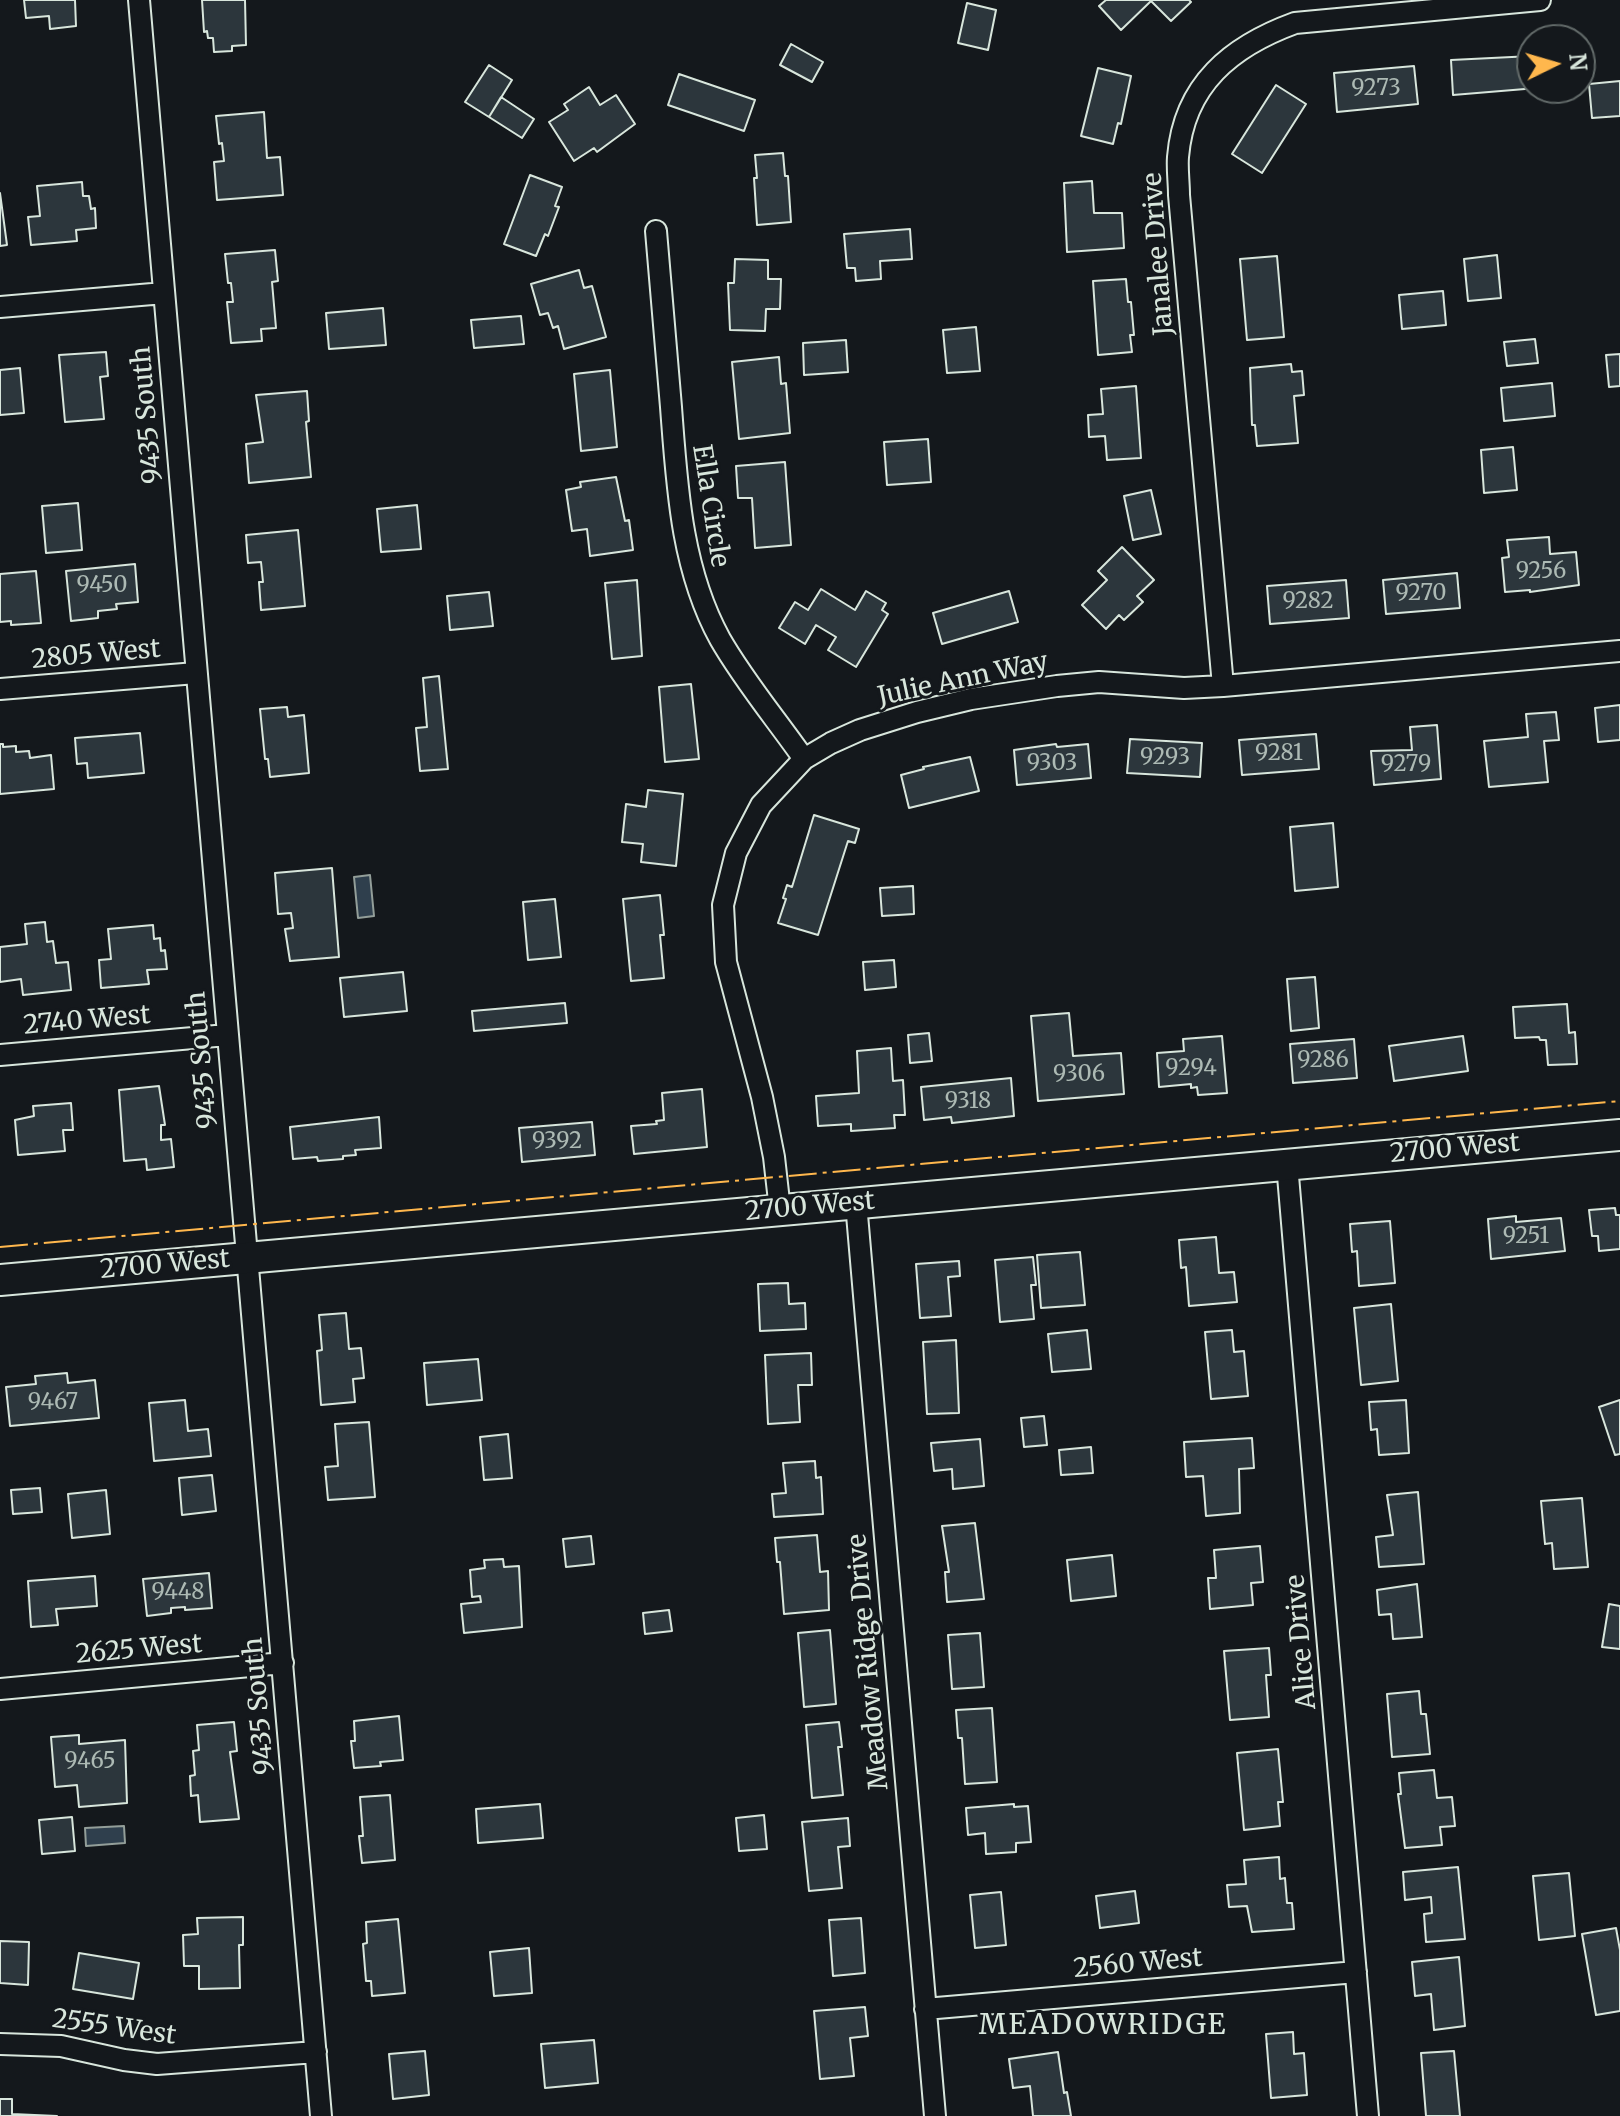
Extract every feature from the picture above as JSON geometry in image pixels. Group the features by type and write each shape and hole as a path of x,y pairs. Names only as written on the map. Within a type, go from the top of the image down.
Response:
{"main road":[{"name":"2700 West","path":"0,1280 1620,1135"}],"street":[{"name":"9435 South","path":"139,0 321,2116"},
{"name":"Janalee Drive","path":"1223,686 1179,195 1178,156 1186,122 1199,93 1216,69 1240,47 1295,23 1540,0"},
{"name":"Ella Circle","path":"656,231 676,478 683,532 696,583 719,637 804,759"},
{"path":"0,307 164,293"},
{"name":"Julie Ann Way","path":"780,1210 774,1157 762,1097 726,962 723,905 736,853 761,805 804,759 860,730 931,709 1016,691 1099,682 1184,688 1223,686 1620,651"},
{"name":"2805 West","path":"0,689 196,673"},
{"name":"2740 West","path":"0,1055 227,1035"},
{"name":"Alice Drive","path":"1287,1164 1368,2116"},
{"name":"Meadow Ridge Drive","path":"856,1203 935,2116"},
{"name":"2625 West","path":"0,1689 283,1663"},
{"name":"2560 West","path":"925,2009 1356,1972"},
{"name":"2555 West","path":"0,2044 61,2046 157,2064 316,2052"}],"water":[{"path":"370,875 374,916 358,918 354,877"},
{"path":"124,1826 125,1843 86,1846 85,1828"}],"building":[{"path":"24,0 75,0 76,26 50,29 49,16 26,18"},
{"path":"202,0 245,0 246,45 232,46 232,51 214,52 213,38 208,38 207,31 204,32"},
{"path":"1106,0 1189,0 1191,2 1171,21 1151,1 1121,30 1099,6"},
{"path":"967,3 996,10 988,50 958,43"},
{"path":"791,44 823,62 812,82 780,65"},
{"path":"1516,57 1516,90 1453,95 1451,60"},
{"path":"489,65 512,80 489,117 465,102"},
{"path":"1414,66 1418,104 1337,112 1334,73"},
{"path":"1098,68 1131,76 1121,124 1118,123 1113,144 1081,136"},
{"path":"679,74 755,100 744,131 668,105"},
{"path":"1620,81 1620,116 1592,118 1591,104 1596,104 1596,83"},
{"path":"1276,85 1306,104 1262,173 1232,154"},
{"path":"589,87 600,105 616,95 635,124 597,152 594,148 574,161 549,122 568,110 564,104"},
{"path":"501,97 534,119 522,138 489,117"},
{"path":"264,112 267,158 280,157 283,195 217,200 214,162 224,161 216,116"},
{"path":"783,153 791,222 757,225 755,155"},
{"path":"530,175 562,187 555,206 559,207 536,256 504,244"},
{"path":"1092,181 1094,213 1122,213 1124,248 1067,252 1064,183"},
{"path":"82,182 83,196 89,196 91,209 95,208 96,228 76,230 77,241 31,245 28,217 40,216 37,186"},
{"path":"0,193 7,245 0,246"},
{"path":"910,229 912,259 880,261 881,279 856,281 855,268 847,268 844,234"},
{"path":"275,250 278,281 272,282 276,328 261,329 262,341 231,343 227,302 233,302 225,254"},
{"path":"1497,255 1501,298 1468,301 1464,259"},
{"path":"1277,256 1284,337 1247,340 1240,259"},
{"path":"735,259 768,260 768,279 781,279 780,309 766,309 765,331 730,330 728,283 734,283"},
{"path":"579,270 584,288 592,286 606,337 564,349 558,326 553,328 548,313 540,315 531,284"},
{"path":"1126,279 1134,335 1130,335 1132,352 1098,355 1093,281"},
{"path":"1443,291 1446,325 1402,329 1399,295"},
{"path":"383,308 386,345 329,349 326,313"},
{"path":"521,316 524,344 474,348 471,320"},
{"path":"976,327 980,371 947,373 943,330"},
{"path":"1535,339 1538,363 1507,366 1504,342"},
{"path":"846,340 848,372 804,375 803,343"},
{"path":"106,352 108,376 100,377 104,419 65,422 59,355"},
{"path":"1620,354 1620,386 1609,387 1606,355"},
{"path":"779,357 781,384 786,383 790,433 739,439 732,362"},
{"path":"1291,364 1292,372 1302,371 1304,395 1294,396 1298,443 1257,446 1255,425 1252,425 1250,368"},
{"path":"20,368 24,413 0,415 0,370"},
{"path":"610,370 617,447 581,451 574,374"},
{"path":"1552,383 1555,416 1504,421 1501,388"},
{"path":"1136,386 1141,458 1107,460 1105,436 1089,437 1088,415 1103,414 1101,389"},
{"path":"307,391 309,421 306,422 311,477 249,483 246,444 263,442 256,395"},
{"path":"928,439 931,482 887,485 884,442"},
{"path":"1513,447 1517,490 1484,493 1481,450"},
{"path":"785,462 791,545 755,548 752,498 738,498 736,466"},
{"path":"616,477 625,521 629,520 633,550 590,556 587,529 572,531 566,490 581,487 580,482"},
{"path":"1151,490 1161,534 1133,540 1124,496"},
{"path":"78,503 82,550 46,553 42,506"},
{"path":"417,505 421,549 381,552 377,509"},
{"path":"298,530 305,606 261,610 261,562 248,563 246,535"},
{"path":"1549,537 1550,554 1576,552 1579,585 1505,592 1502,558 1509,557 1507,540"},
{"path":"1122,547 1154,580 1137,596 1143,602 1124,620 1119,615 1106,629 1082,605 1107,580 1098,571"},
{"path":"135,564 138,602 116,604 117,609 98,611 98,618 71,621 66,571"},
{"path":"36,571 41,623 11,625 11,621 0,622 0,574"},
{"path":"1457,573 1460,608 1386,614 1383,580"},
{"path":"637,580 642,656 612,659 605,583"},
{"path":"1346,580 1349,618 1270,624 1267,586"},
{"path":"821,589 855,610 866,591 886,603 882,610 888,614 856,667 828,650 836,637 816,625 805,644 779,628 795,602 808,610"},
{"path":"1009,591 1018,622 942,644 933,613"},
{"path":"489,592 493,626 450,630 447,596"},
{"path":"439,676 448,769 420,771 416,728 427,727 423,678"},
{"path":"691,684 699,759 665,762 659,687"},
{"path":"1620,705 1620,740 1598,742 1595,708"},
{"path":"287,707 288,717 304,715 309,773 270,777 260,709"},
{"path":"1556,712 1559,740 1544,741 1548,782 1489,787 1484,741 1528,737 1526,714"},
{"path":"1437,725 1441,779 1374,785 1371,751 1412,750 1410,727"},
{"path":"140,733 144,773 88,778 87,763 77,764 75,738"},
{"path":"1316,734 1319,769 1242,775 1239,740"},
{"path":"1130,739 1202,743 1200,777 1127,773"},
{"path":"0,744 3,747 16,746 16,752 29,751 30,758 51,755 54,789 0,794"},
{"path":"1056,744 1057,747 1088,744 1091,778 1017,785 1014,750"},
{"path":"970,757 979,791 909,808 901,775"},
{"path":"648,790 683,794 676,866 641,862 643,844 622,842 626,804 646,807"},
{"path":"814,815 859,829 855,843 848,841 818,935 778,923 787,885 792,887"},
{"path":"1333,823 1338,887 1295,891 1290,827"},
{"path":"332,868 339,957 290,961 285,929 293,928 291,913 278,914 275,873"},
{"path":"913,886 914,914 882,916 880,888"},
{"path":"660,895 664,978 631,981 623,899"},
{"path":"555,899 561,957 528,960 523,902"},
{"path":"45,922 47,942 53,941 56,963 68,962 71,990 23,995 21,979 0,982 0,947 27,944 25,924"},
{"path":"153,925 154,939 160,938 161,951 165,950 167,969 147,970 149,984 101,988 99,960 111,959 108,929"},
{"path":"894,960 896,987 865,990 863,962"},
{"path":"403,972 407,1011 344,1017 340,978"},
{"path":"1315,977 1319,1028 1291,1031 1287,979"},
{"path":"565,1003 567,1023 474,1031 472,1011"},
{"path":"1567,1004 1569,1033 1575,1032 1577,1064 1548,1065 1546,1040 1539,1037 1515,1038 1513,1007"},
{"path":"1069,1013 1073,1056 1121,1053 1124,1094 1038,1101 1031,1016"},
{"path":"929,1033 932,1061 910,1063 908,1035"},
{"path":"1222,1036 1227,1093 1198,1095 1197,1087 1191,1088 1191,1084 1159,1087 1157,1053 1184,1051 1183,1039"},
{"path":"1463,1036 1468,1071 1394,1081 1389,1046"},
{"path":"1354,1039 1357,1078 1293,1083 1290,1044"},
{"path":"891,1048 893,1081 903,1080 905,1115 894,1115 895,1128 851,1131 851,1124 818,1126 816,1096 859,1093 857,1051"},
{"path":"1011,1078 1014,1116 952,1123 951,1117 924,1120 921,1087"},
{"path":"159,1086 165,1125 161,1125 161,1140 171,1139 174,1167 147,1170 146,1159 124,1161 119,1090"},
{"path":"702,1089 707,1147 634,1154 631,1126 657,1124 656,1121 664,1120 662,1093"},
{"path":"71,1103 73,1130 63,1130 65,1151 18,1155 15,1120 34,1116 33,1106"},
{"path":"379,1117 381,1148 355,1150 356,1155 343,1156 343,1159 293,1159 290,1127"},
{"path":"592,1122 595,1155 522,1162 519,1128"},
{"path":"1615,1208 1616,1215 1620,1215 1620,1249 1599,1251 1598,1236 1592,1236 1589,1210"},
{"path":"1516,1216 1516,1222 1561,1218 1565,1251 1491,1259 1488,1219"},
{"path":"1390,1221 1395,1283 1359,1286 1357,1251 1352,1252 1350,1224"},
{"path":"1216,1237 1219,1273 1234,1272 1237,1302 1189,1306 1186,1267 1181,1268 1179,1240"},
{"path":"1080,1252 1085,1305 1041,1308 1037,1255"},
{"path":"1033,1257 1036,1285 1031,1285 1034,1319 1000,1322 995,1260"},
{"path":"959,1261 960,1276 948,1277 951,1316 920,1318 916,1264"},
{"path":"788,1283 789,1304 805,1303 806,1329 760,1331 758,1284"},
{"path":"1391,1304 1398,1381 1361,1385 1354,1308"},
{"path":"346,1313 349,1349 361,1348 364,1378 353,1379 355,1402 321,1405 317,1351 322,1350 319,1315"},
{"path":"1087,1330 1091,1369 1052,1372 1048,1334"},
{"path":"1232,1330 1234,1352 1244,1351 1248,1396 1211,1399 1205,1332"},
{"path":"956,1340 959,1413 927,1414 923,1342"},
{"path":"811,1353 812,1385 798,1385 800,1422 768,1424 765,1355"},
{"path":"478,1359 482,1400 427,1405 424,1363"},
{"path":"67,1373 68,1383 95,1380 99,1418 10,1426 6,1387 36,1384 35,1376"},
{"path":"185,1400 188,1431 208,1429 211,1456 154,1461 149,1403"},
{"path":"1406,1400 1409,1453 1379,1455 1377,1429 1371,1430 1369,1402"},
{"path":"1620,1400 1620,1454 1615,1455 1599,1407"},
{"path":"1044,1416 1047,1445 1024,1447 1021,1418"},
{"path":"369,1422 375,1497 328,1500 325,1467 338,1466 335,1424"},
{"path":"508,1434 512,1478 484,1480 480,1437"},
{"path":"1252,1438 1254,1468 1239,1469 1240,1513 1206,1516 1203,1476 1186,1477 1184,1442"},
{"path":"980,1439 984,1486 953,1489 952,1469 934,1471 931,1443"},
{"path":"1091,1447 1093,1473 1061,1475 1059,1450"},
{"path":"815,1461 816,1478 821,1477 823,1514 774,1517 772,1494 786,1493 783,1463"},
{"path":"212,1475 216,1511 182,1515 179,1478"},
{"path":"40,1488 42,1512 13,1514 11,1490"},
{"path":"106,1490 110,1534 72,1538 68,1494"},
{"path":"1418,1492 1424,1564 1379,1567 1376,1537 1393,1535 1387,1495"},
{"path":"1582,1498 1588,1567 1554,1569 1552,1543 1545,1544 1541,1501"},
{"path":"975,1523 984,1599 947,1602 945,1572 949,1572 942,1526"},
{"path":"817,1535 820,1572 828,1571 829,1610 784,1614 775,1538"},
{"path":"591,1536 594,1564 566,1567 563,1539"},
{"path":"1260,1546 1263,1582 1251,1583 1253,1605 1210,1609 1208,1578 1216,1578 1214,1550"},
{"path":"1112,1555 1116,1596 1071,1601 1067,1560"},
{"path":"503,1559 504,1567 519,1566 522,1627 464,1633 461,1604 481,1602 480,1596 472,1597 470,1570 485,1568 484,1560"},
{"path":"209,1573 212,1608 171,1608 171,1613 147,1616 143,1579"},
{"path":"95,1576 97,1606 56,1609 58,1625 31,1627 28,1581"},
{"path":"1417,1584 1422,1637 1393,1639 1391,1614 1379,1615 1377,1590"},
{"path":"1609,1604 1620,1606 1620,1649 1602,1647"},
{"path":"669,1610 672,1631 645,1634 643,1613"},
{"path":"830,1630 836,1704 804,1707 798,1633"},
{"path":"980,1633 984,1687 952,1689 948,1635"},
{"path":"1269,1648 1271,1675 1266,1675 1269,1717 1230,1720 1224,1651"},
{"path":"1419,1691 1421,1714 1426,1714 1430,1754 1392,1757 1387,1694"},
{"path":"992,1708 997,1782 965,1784 962,1738 958,1738 956,1710"},
{"path":"399,1716 403,1760 354,1768 351,1741 355,1741 354,1721"},
{"path":"234,1722 237,1751 230,1752 239,1819 200,1822 198,1795 191,1796 190,1776 195,1775 193,1751 199,1750 197,1725"},
{"path":"839,1722 843,1795 812,1798 806,1725"},
{"path":"79,1735 79,1744 125,1740 127,1803 79,1807 77,1785 55,1787 51,1737"},
{"path":"1278,1749 1283,1802 1278,1802 1280,1826 1244,1830 1237,1753"},
{"path":"1434,1770 1437,1798 1452,1797 1455,1826 1440,1827 1442,1845 1405,1848 1398,1794 1401,1794 1399,1773"},
{"path":"390,1795 395,1860 362,1863 360,1797"},
{"path":"540,1804 543,1838 478,1843 476,1809"},
{"path":"1014,1804 1014,1807 1028,1806 1031,1842 1016,1843 1016,1852 986,1854 985,1833 968,1835 966,1808"},
{"path":"764,1815 767,1849 739,1851 736,1818"},
{"path":"72,1817 75,1851 42,1854 39,1820"},
{"path":"848,1818 850,1846 838,1847 842,1888 809,1891 802,1822"},
{"path":"1279,1857 1280,1879 1285,1878 1287,1903 1292,1903 1294,1929 1252,1932 1247,1906 1229,1907 1227,1885 1246,1884 1244,1860"},
{"path":"1458,1867 1465,1939 1426,1942 1424,1914 1432,1913 1431,1897 1405,1900 1403,1872"},
{"path":"1569,1873 1575,1936 1539,1940 1533,1876"},
{"path":"1135,1891 1139,1923 1100,1928 1096,1896"},
{"path":"1001,1892 1006,1945 975,1948 970,1895"},
{"path":"243,1917 243,1945 239,1945 240,1988 199,1989 199,1966 184,1966 183,1935 198,1934 197,1918"},
{"path":"861,1918 865,1973 833,1976 829,1920"},
{"path":"398,1919 405,1993 372,1996 371,1981 366,1981 363,1944 367,1943 366,1922"},
{"path":"1616,1928 1620,1950 1620,2011 1596,2015 1582,1934"},
{"path":"0,1941 29,1942 28,1985 0,1983"},
{"path":"529,1948 532,1993 494,1996 490,1952"},
{"path":"79,1953 139,1963 133,1999 73,1989"},
{"path":"1459,1957 1465,2026 1434,2030 1431,1994 1415,1996 1412,1962"},
{"path":"865,2007 868,2036 850,2038 854,2076 820,2079 814,2011"},
{"path":"1293,2032 1294,2054 1304,2053 1307,2095 1271,2098 1266,2034"},
{"path":"594,2040 598,2083 545,2088 541,2044"},
{"path":"425,2051 429,2095 393,2099 389,2054"},
{"path":"1454,2051 1460,2116 1426,2116 1421,2053"},
{"path":"1058,2052 1071,2116 1033,2116 1030,2086 1013,2088 1009,2059"},
{"path":"0,2099 12,2099 12,2114 57,2116 0,2116"}],"power":[{"path":"0,1247 1620,1101"}],"district":[{"name":"MEADOWRIDGE","path":"1103,2026"}]}
